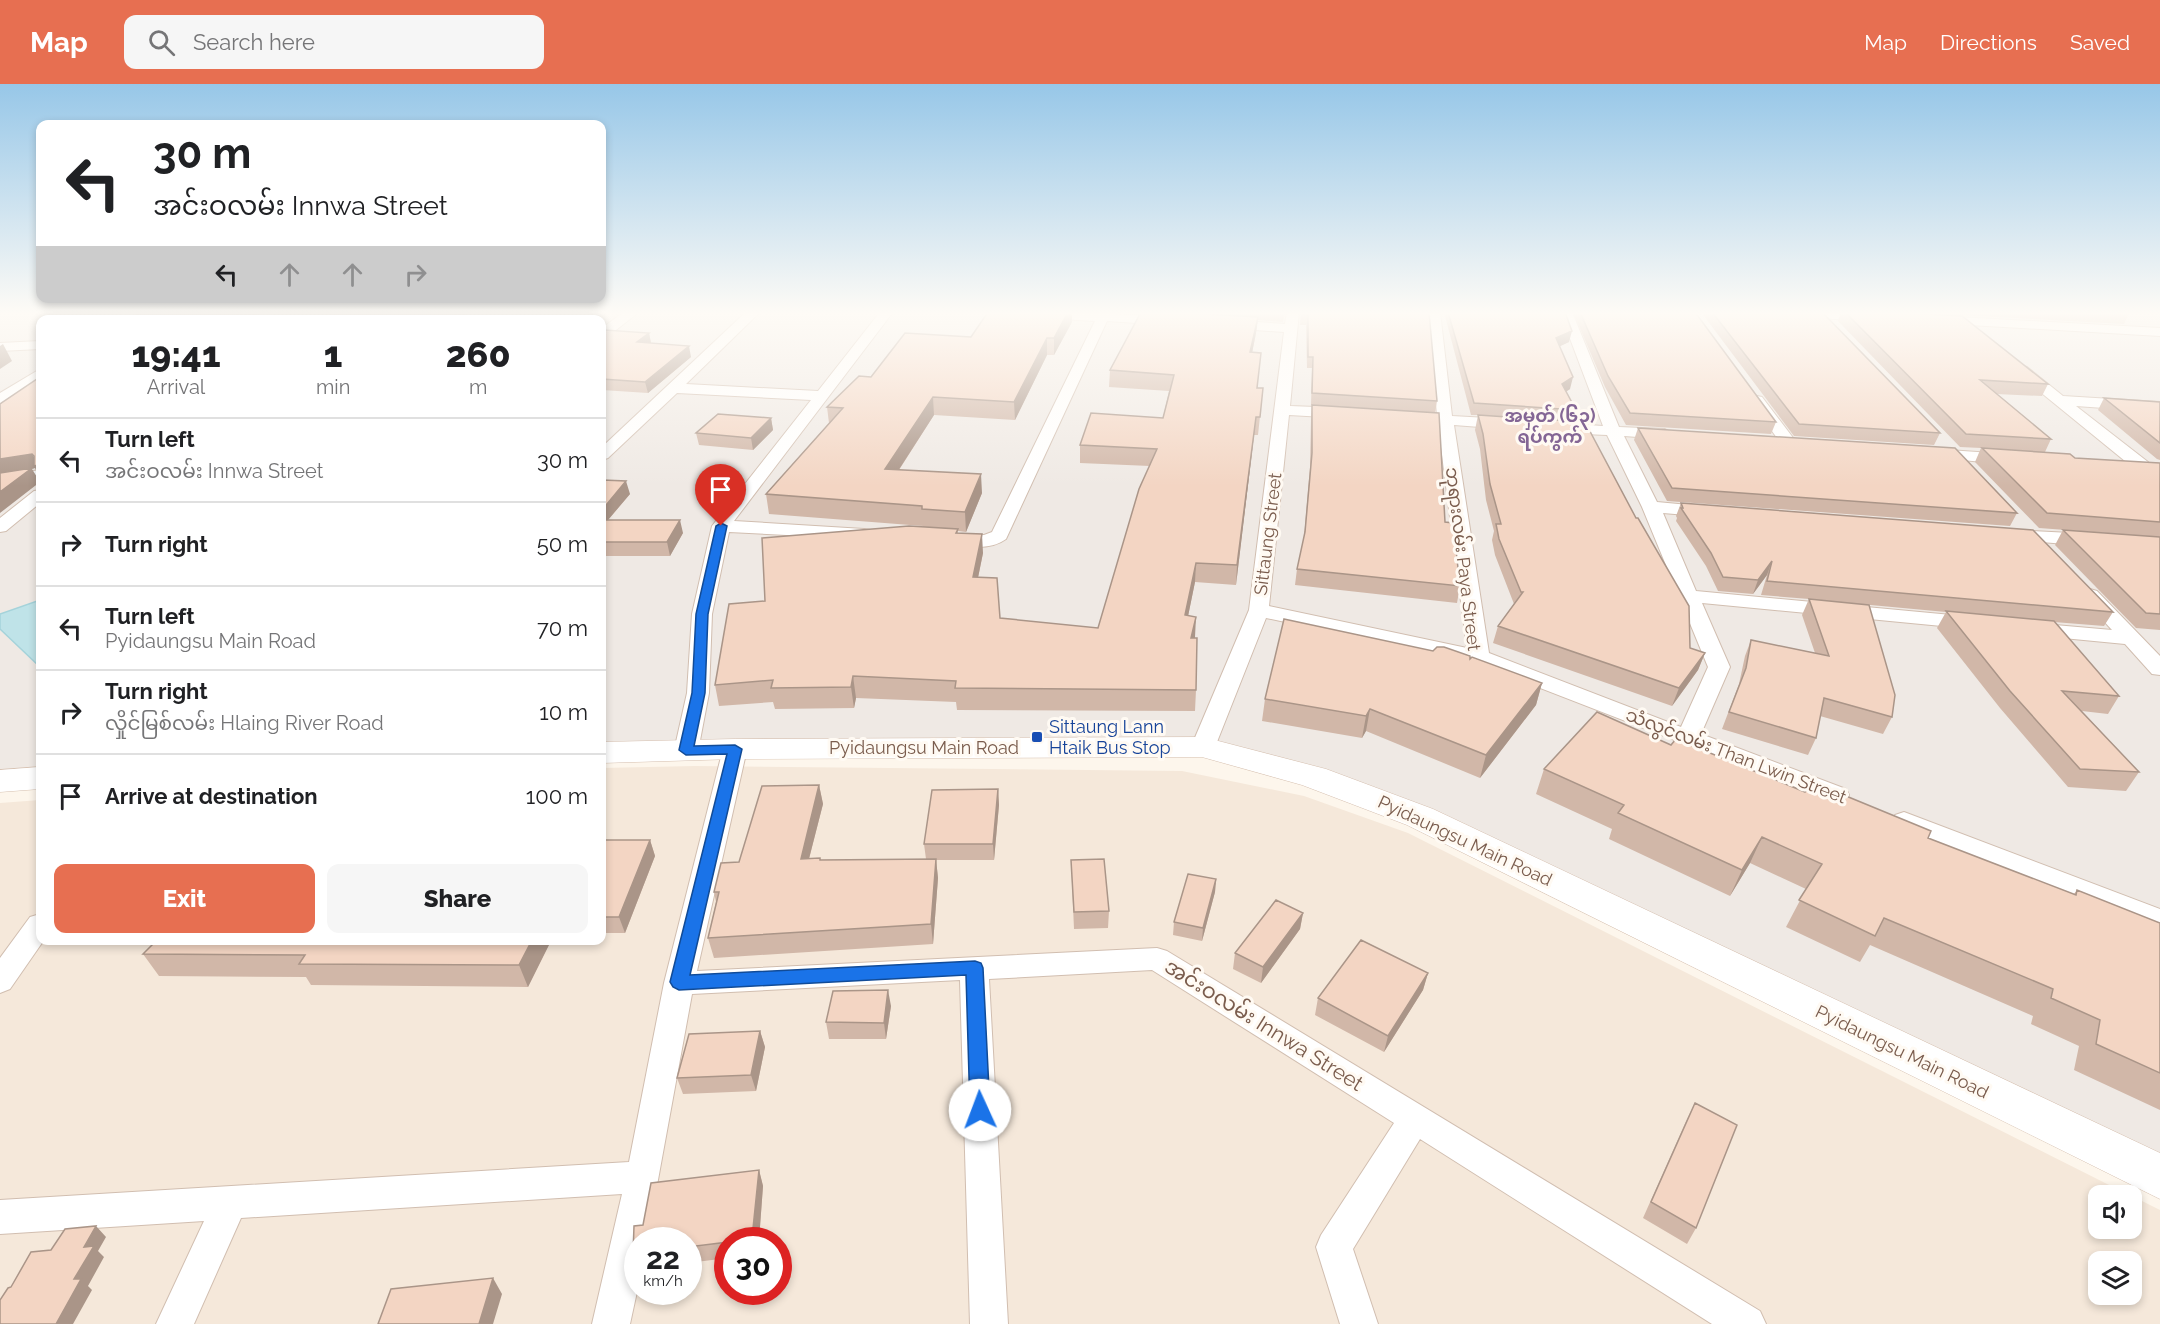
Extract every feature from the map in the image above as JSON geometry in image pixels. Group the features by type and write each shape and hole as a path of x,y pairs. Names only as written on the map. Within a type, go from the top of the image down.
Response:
{"main road":[{"name":"Pyidaungsu Main Road","path":"606,753 735,749 1203,747 1314,777 1420,817 2160,1177"},
{"path":"0,781 36,778"}],"street":[{"path":"606,451 692,370"},
{"path":"686,750 698,693 702,614 721,526 842,370"},
{"path":"934,538 982,541 996,539 1000,535 1078,370"},
{"name":"Sittaung Street","path":"1203,747 1259,610 1287,370"},
{"name":"ဘုရားလမ်း Paya Street","path":"1259,610 1479,657 1440,370"},
{"path":"1589,370 1613,431 1651,507 1719,667 1688,737"},
{"path":"2022,370 2142,466"},
{"path":"0,399 36,376"},
{"path":"1747,387 1793,443 1764,441"},
{"path":"673,388 822,396"},
{"path":"2060,400 2160,406"},
{"path":"1283,410 1353,414"},
{"path":"1399,417 1524,425"},
{"path":"1546,427 1683,435"},
{"path":"1940,439 1971,472"},
{"path":"1922,453 2026,460"},
{"path":"2119,465 2160,467"},
{"path":"0,481 36,476"},
{"path":"0,527 36,498"},
{"path":"1651,507 1722,513"},
{"path":"2018,520 2050,554"},
{"path":"721,526 875,535"},
{"path":"1998,534 2103,541"},
{"path":"2082,587 2160,669"},
{"path":"1690,596 1987,624"},
{"path":"2011,627 2130,638"},
{"name":"သံလွင်လမ်း Than Lwin Street","path":"1479,657 2160,920"},
{"path":"611,1324 643,1177 679,982 735,749"},
{"path":"0,981 36,930"},
{"name":"အင်းဝလမ်း Innwa Street","path":"679,982 1157,959 1747,1324"},
{"path":"975,968 989,1324"},
{"path":"1359,1324 1334,1247 1415,1118"},
{"path":"0,1217 643,1177"},
{"path":"175,1324 230,1203"}],"shaded area":[{"path":"0,370 36,370 36,781 0,783"},
{"path":"606,370 2160,370 2160,1177 1421,817 1203,747 735,749 606,753"},
{"path":"695,766 1182,771 1304,796 1408,833 2109,1185 2088,1185 2088,1239 2142,1239 2142,1201 2160,1210 2160,1324 0,1324 0,803 36,800 36,945 606,945 606,768"}],"water":[{"path":"36,601 36,663 0,629 0,614"}],"building":[{"path":"606,370 660,370 645,382 606,379"},
{"path":"877,370 1031,370 1014,402 933,397 885,469 981,474 965,512 922,509 922,506 766,494 843,408 827,407 859,376 871,377"},
{"path":"1110,370 1259,370 1257,388 1263,388 1260,417 1256,417 1237,565 1196,563 1185,615 1196,617 1191,638 1197,638 1196,690 955,688 956,681 853,676 851,687 771,688 773,680 715,685 729,604 765,601 762,538 909,526 958,529 956,533 982,534 973,577 997,578 1000,618 1098,628 1139,489 1157,449 1080,445 1091,413 1163,418 1174,375"},
{"path":"1313,370 1434,370 1437,401 1312,393"},
{"path":"1465,370 1570,370 1573,377 1562,384 1576,410 1474,403"},
{"path":"1605,370 1738,370 1776,422 1630,413"},
{"path":"1757,370 1878,370 1940,433 1799,424"},
{"path":"1902,370 2030,370 2048,384 1980,380 2051,439 1966,434"},
{"path":"36,380 36,465 34,467 32,454 0,459 0,404"},
{"path":"2104,398 2160,402 2160,443"},
{"path":"1312,405 1439,413 1445,522 1453,523 1460,586 1297,569 1305,532 1312,453"},
{"path":"718,414 771,418 751,438 696,433"},
{"path":"1478,415 1585,422 1636,518 1689,606 1690,648 1705,653 1679,688 1498,626 1523,592 1521,592 1499,539 1496,524 1501,524 1490,484"},
{"path":"1638,428 1955,448 2017,513 1672,488"},
{"path":"1982,448 2070,454 2075,458 2160,463 2160,522 2047,513"},
{"path":"32,468 0,492 0,473"},
{"path":"606,480 626,481 606,505"},
{"path":"1681,503 2033,530 2113,612 1767,581 1772,561 1758,580 1723,577 1711,553 1681,508 1683,508"},
{"path":"606,520 680,520 667,542 606,542"},
{"path":"2063,530 2160,537 2160,614 2146,613"},
{"path":"1809,599 1869,605 1895,695 1892,717 1824,698 1816,738 1729,712 1746,668 1751,640 1829,656"},
{"path":"1946,611 2054,621 2119,696 2062,691 2139,772 2080,769 2010,691"},
{"path":"1284,619 1433,651 1437,647 1444,647 1470,656 1470,659 1472,657 1542,683 1486,755 1370,709 1366,716 1265,699"},
{"path":"1597,712 1671,745 1676,739 1805,792 1812,782 1931,831 1928,838 2076,895 2077,890 2160,923 2160,1073 2096,1044 2100,1020 2051,998 2053,989 1884,918 1875,936 1799,900 1822,864 1762,837 1742,870 1618,813 1624,805 1544,769"},
{"path":"819,785 801,859 936,859 931,924 708,938 719,892 714,892 721,863 739,862 762,786"},
{"path":"998,789 993,844 924,844 932,790"},
{"path":"606,840 650,840 619,917 606,917"},
{"path":"1104,859 1109,911 1074,912 1071,860"},
{"path":"1188,874 1216,879 1203,928 1174,922"},
{"path":"1276,900 1303,913 1263,967 1235,953"},
{"path":"1361,940 1428,973 1388,1036 1318,998"},
{"path":"152,945 529,945 519,965 299,964 305,955 143,954"},
{"path":"888,990 884,1023 826,1022 833,991"},
{"path":"760,1031 751,1075 677,1078 689,1034"},
{"path":"1695,1103 1737,1125 1696,1228 1651,1202"},
{"path":"759,1170 753,1227 714,1227 714,1244 702,1245 702,1227 634,1227 643,1225 651,1183"},
{"path":"96,1226 84,1247 94,1246 74,1279 81,1279 56,1324 0,1324 0,1300 11,1287 31,1252 51,1250 65,1229"},
{"path":"493,1278 479,1324 378,1324 391,1289"}],"place":[{"name":"Sittaung Lann Htaik Bus Stop","path":"1037,737"}],"district":[{"name":"အမှတ် (၆၃) ရပ်ကွက်","path":"1550,426"}],"route":[{"path":"721,526 702,614 698,693 686,750 735,749 679,982 975,968 980,1110"}]}
